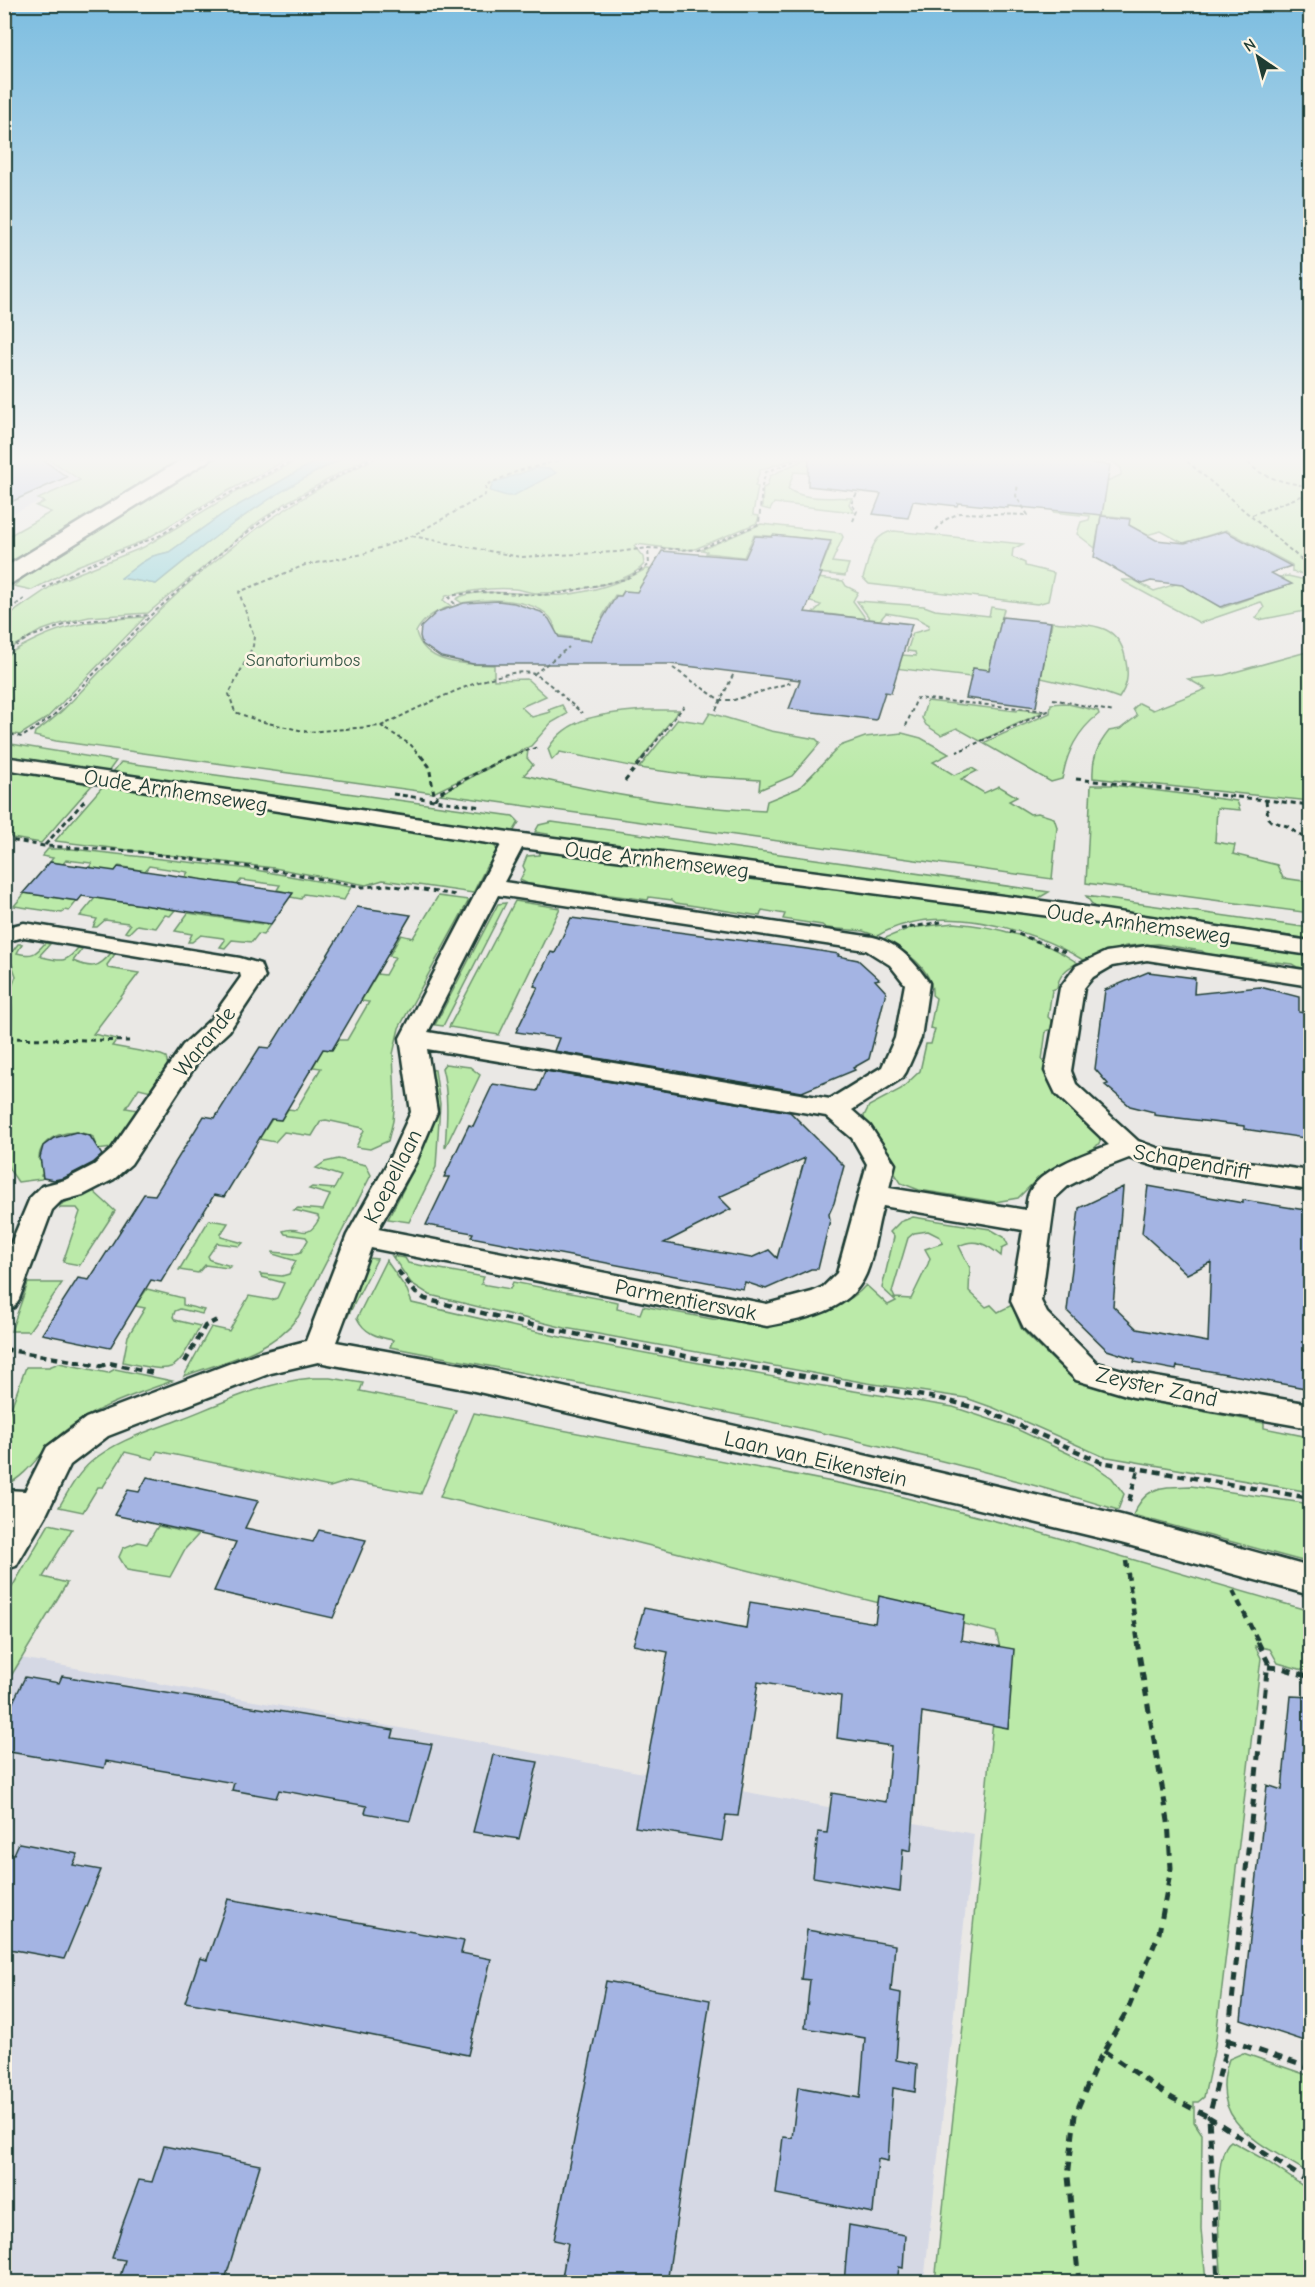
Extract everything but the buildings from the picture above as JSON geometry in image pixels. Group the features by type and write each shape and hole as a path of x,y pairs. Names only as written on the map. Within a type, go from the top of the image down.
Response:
{"main road":[{"path":"4,578 26,564"}],"street":[{"name":"Oude Arnhemseweg","path":"4,763 515,840 1065,911 1311,948"},
{"path":"487,893 871,944 899,960 917,983 908,1038 893,1072 834,1109 413,1038 426,1008 515,840"},
{"name":"Warande","path":"4,935 24,930 240,965 251,969 252,977 220,1025 192,1051 121,1157 104,1172 73,1188 52,1193 40,1205 4,1299"},
{"name":"Oude Arnhemseweg","path":"1088,969 1128,954 1147,953 1311,978"},
{"path":"1088,969 1077,976 1072,988 1058,1071 1065,1088 1128,1148"},
{"name":"Koepellaan","path":"318,1350 361,1235 402,1162 424,1112 413,1038"},
{"name":"Parmentiersvak","path":"361,1235 390,1243 766,1315 798,1309 832,1295 849,1279 862,1230 875,1195 881,1164 861,1132 834,1109"},
{"name":"Schapendrift","path":"1036,1222 1042,1195 1058,1179 1128,1148 1158,1158 1311,1181"},
{"path":"875,1195 1036,1222"},
{"name":"Zeyster Zand","path":"1036,1222 1026,1301 1035,1320 1087,1372 1133,1385 1311,1416"},
{"path":"4,1556 19,1504 58,1456 97,1427 174,1386 318,1350"},
{"name":"Laan van Eikenstein","path":"318,1350 481,1381 1121,1529 1311,1581"}],"path":[{"path":"39,590 92,564"},
{"path":"4,733 22,737 51,718 151,615 209,564"},
{"path":"312,564 239,592 254,636 253,646 229,694 235,712 259,722 308,732 381,726 480,681 501,675 534,674 568,647"},
{"path":"455,604 449,598 452,596 480,592 542,595 562,593 618,581 649,564"},
{"path":"4,613 31,595"},
{"path":"4,653 30,637 73,622 151,615"},
{"path":"673,668 720,700 734,700 792,682"},
{"path":"534,674 582,713"},
{"path":"716,710 734,674"},
{"path":"906,726 917,698 1048,711 957,752"},
{"path":"1053,699 1114,712"},
{"path":"625,781 684,706"},
{"path":"381,726 411,745 429,766 435,800 438,793 506,758 538,747"},
{"path":"44,846 103,779"},
{"path":"1076,779 1311,805"},
{"path":"1266,800 1268,818 1271,821 1287,826 1311,842"},
{"path":"4,838 44,846 132,851 273,870 363,887 388,885 487,893"},
{"path":"871,944 897,930 916,925 947,922"},
{"path":"1002,929 1063,951 1088,969"},
{"path":"4,999 7,1005 8,1038 8,1051 4,1061"},
{"path":"8,1038 129,1041"},
{"path":"4,1187 7,1193"},
{"path":"390,1243 384,1253 400,1275 425,1299 540,1327 700,1359 942,1399 987,1411 1101,1462 1311,1498"},
{"path":"4,1349 100,1366 109,1363 159,1374 174,1386 205,1326 217,1320"},
{"path":"1079,2283 1068,2177 1075,2115 1104,2051 1129,2007 1158,1932 1171,1868 1168,1821 1144,1696 1121,1529 1138,1470"},
{"path":"1216,1555 1268,1662 1228,2040 1209,2117 1218,2283"},
{"path":"1268,1667 1282,1668 1311,1677"},
{"path":"1228,2040 1311,2068"},
{"path":"1104,2051 1172,2098 1209,2117 1311,2183"}],"shaded area":[{"path":"21,1658 974,1834 924,2282 5,2282 4,1687"}],"green space":[{"path":"40,564 83,564 32,590 14,586"},
{"path":"102,564 140,564 122,578 156,584 181,564 207,564 148,613 89,617 63,623 40,631 5,651 5,618 59,581"},
{"name":"Sanatoriumbos","path":"212,564 644,564 625,577 595,586 538,593 498,589 446,596 443,600 451,606 430,616 416,632 428,651 448,661 494,665 494,680 527,679 546,696 521,707 532,717 550,712 548,710 562,705 567,714 551,723 531,746 433,793 56,741 34,736 35,732 65,708 159,611"},
{"path":"823,564 849,564 845,576 819,573"},
{"path":"867,564 1025,564 1025,566 1054,573 1048,601 1037,604 869,584 863,578"},
{"path":"1290,564 1310,564 1310,575 1292,572 1292,565"},
{"path":"649,569 660,594 624,591 621,596 615,595 602,617 606,619 594,641 555,635 553,622 546,613 519,602 487,600 462,603 456,599 465,595 492,592 573,594 616,583"},
{"path":"1288,576 1310,581 1310,610 1259,620 1256,618 1264,608 1261,602 1200,623 1121,580 1134,580 1154,591 1179,583 1222,608 1291,584 1279,577"},
{"path":"817,578 843,581 846,586 858,592 853,601 866,619 820,613 815,625 801,616 814,612 821,605 801,599"},
{"path":"857,601 924,606 935,610 989,616 991,607 1004,609 989,670 973,668 970,677 894,668 901,655 916,656 915,652 907,651 913,633 928,629 929,625 916,618 886,613 880,620 870,619"},
{"path":"145,617 47,718 20,735 5,732 5,656 40,637 72,626 89,622"},
{"path":"1052,622 1100,627 1117,638 1122,648 1127,672 1126,685 1119,698 1099,691 1041,678"},
{"path":"1310,651 1310,801 1093,778 1094,758 1101,742 1109,731 1120,729 1137,716 1133,709 1139,703 1153,710 1206,689 1188,679 1224,675"},
{"path":"927,701 1043,712 980,741 957,728 941,735 926,725 922,718"},
{"path":"1064,703 1098,711 1099,714 1074,743 1062,779 1051,782 983,743 1050,713 1051,704"},
{"path":"644,710 679,710 635,767 560,752 552,760 548,749 556,738 578,723 604,715"},
{"path":"710,713 771,731 816,739 820,743 792,776 759,790 760,780 698,776 639,768 678,719 704,723"},
{"path":"902,733 921,738 949,754 933,762 954,775 972,768 977,771 961,779 984,793 999,786 1017,797 1009,801 1030,814 1038,813 1054,818 1057,827 1052,879 440,794 511,756 528,750 527,758 533,765 524,775 644,799 704,807 765,811 767,801 799,788 840,746 865,737"},
{"path":"5,743 116,761 108,772 5,757"},
{"path":"121,762 513,816 519,822 512,834 113,772"},
{"path":"5,768 88,780 85,784 92,785 41,843 12,838 5,829"},
{"path":"114,784 479,841 494,845 498,851 493,863 487,865 473,893 383,880 366,885 274,868 55,841 102,787 110,788"},
{"path":"1091,785 1113,785 1237,801 1240,810 1217,808 1215,842 1235,845 1233,854 1277,865 1283,878 1310,882 1310,913 1086,883"},
{"path":"552,822 1049,892 1037,901 547,839 548,834 535,832 539,825"},
{"path":"48,849 72,849 250,869 351,887 344,900 304,894 301,899 290,897 292,893 277,890 280,885 241,880 237,885 185,877 188,872 149,866 145,871 119,866 115,872 89,868 92,863 66,860 63,864 50,862 53,858 42,856"},
{"path":"541,851 912,896 1310,953 1310,969 1292,964 1206,954 1202,951 1158,944 1126,946 1083,960 1037,937 982,922 926,920 900,926 877,936 863,931 826,928 822,925 783,919 785,914 762,910 760,916 676,903 672,900 649,897 648,900 528,884 520,880 525,870 523,866 527,856 539,855"},
{"path":"25,893 77,901 69,911 64,910 62,913 14,906"},
{"path":"438,896 469,900 399,1028 393,1054 395,1098 388,1141 370,1149 356,1147 363,1128 326,1120 321,1121 312,1136 284,1132 275,1142 259,1139 272,1119 281,1120 288,1109 296,1110 321,1068 313,1067 323,1049 331,1050 338,1040 347,1040 369,1002 361,1001 377,974 385,975 395,957 389,956 401,935 413,938"},
{"path":"1086,896 1310,928 1310,939 1095,908"},
{"path":"95,898 175,910 170,916 165,915 156,928 137,925 129,933 125,932 130,925 128,923 105,920 97,927 93,927 97,919 80,916"},
{"path":"515,901 560,908 499,1035 449,1027"},
{"path":"506,903 443,1026 435,1025 498,904"},
{"path":"188,913 270,925 263,935 258,934 252,942 232,940 225,948 220,947 225,940 223,938 201,935 192,942 188,942 192,934 175,931"},
{"path":"954,923 986,927 1019,935 1049,947 1078,963 1064,972 1057,988 1052,990 1048,1017 1052,1021 1051,1029 1046,1031 1042,1060 1046,1063 1049,1083 1055,1093 1099,1132 1100,1142 1092,1151 1040,1176 1018,1198 995,1202 919,1190 901,1183 865,1127 864,1116 869,1106 901,1089 920,1071 926,1044 931,1044 935,1029 930,1028 936,998 932,995 928,977 916,961 900,948 883,939 910,928"},
{"path":"45,943 50,944 40,955 42,957 54,960 66,959 78,948 82,949 73,961 95,966 103,962 111,953 115,954 107,965 108,968 139,973 93,1034 117,1039 112,1046 166,1057 168,1066 151,1091 139,1088 126,1108 138,1110 112,1148 97,1150 93,1137 77,1132 59,1135 44,1144 40,1151 39,1160 49,1169 41,1175 45,1177 18,1182 9,1169 5,1156 5,1092 10,1059 12,1011 10,992 16,976 9,956 18,944 22,944 17,953 26,955 36,952"},
{"path":"445,1064 470,1067 480,1075 445,1148 447,1098 442,1068"},
{"path":"427,1069 435,1070 440,1104 436,1167 409,1222 388,1219 418,1161 431,1125"},
{"path":"338,1159 366,1165 371,1175 298,1317 275,1339 261,1347 184,1376 211,1327 229,1331 249,1296 272,1300 277,1298 284,1283 262,1277 260,1274 282,1276 289,1274 296,1261 273,1254 273,1252 295,1254 301,1252 308,1240 306,1237 285,1234 283,1231 289,1229 307,1231 314,1226 319,1219 318,1216 294,1210 298,1208 323,1210 330,1195 309,1189 312,1187 334,1189 341,1176 316,1168 325,1162"},
{"path":"91,1189 115,1211 80,1265 63,1262 80,1212 77,1208 60,1208 60,1205"},
{"path":"913,1217 990,1229 1004,1237 1008,1245 1002,1248 1001,1256 976,1242 959,1246 970,1268 969,1291 986,1307 991,1305 998,1312 1012,1305 1021,1328 1072,1378 1103,1389 1170,1401 1175,1406 1264,1423 1264,1428 1304,1436 1305,1431 1310,1432 1310,1492 1102,1456 966,1398 867,1383 565,1328 430,1295 411,1283 392,1256 405,1258 408,1263 484,1277 481,1284 510,1289 513,1282 618,1302 617,1309 640,1314 643,1306 717,1320 724,1317 779,1324 817,1315 847,1301 866,1285 888,1305 896,1301 882,1288 894,1237 890,1232 900,1222","holes":["928,1231 940,1237 943,1243 925,1249 930,1258 911,1299 895,1298 892,1292 908,1238 914,1233"]},
{"path":"209,1220 228,1223 221,1237 243,1243 240,1246 217,1243 208,1256 210,1260 231,1266 228,1268 205,1265 198,1273 179,1270"},
{"path":"368,1258 377,1259 347,1318 347,1300"},
{"path":"386,1260 407,1290 412,1303 560,1337 811,1384 953,1407 1010,1426 1093,1465 1112,1478 1124,1494 1118,1510 938,1460 848,1439 665,1400 390,1347 393,1340 372,1334 357,1318"},
{"path":"28,1283 62,1283 29,1331 11,1331"},
{"path":"147,1289 183,1298 183,1305 204,1310 202,1314 180,1309 175,1311 173,1317 175,1320 200,1326 184,1354 172,1366 154,1368 123,1362 128,1336 145,1308 135,1306"},
{"path":"59,1363 108,1373 115,1369 172,1381 115,1402 74,1424 62,1433 22,1475 5,1486 4,1427 26,1367 49,1367"},
{"path":"312,1378 363,1383 360,1391 456,1410 421,1494 349,1481 330,1487 157,1451 153,1459 125,1452 103,1487 98,1487 83,1512 59,1507 81,1472 101,1454 122,1442 245,1394 278,1384"},
{"path":"474,1413 879,1491 1038,1532 1310,1611 1310,1672 1278,1663 1270,1649 1255,1646 1261,1658 1215,2046 1204,2097 1194,2102 1194,2122 1202,2134 1201,2229 1206,2282 935,2282 967,1989 1000,1648 996,1632 623,1539 440,1497"},
{"path":"1191,1486 1310,1504 1310,1563 1133,1515 1143,1498 1149,1493 1163,1488"},
{"path":"49,1524 72,1529 43,1577 67,1583 5,1686 5,1599"},
{"path":"158,1526 198,1535 185,1549 170,1577 127,1570 119,1557 123,1548 138,1542 147,1544"},
{"path":"1243,2053 1310,2076 1310,2174 1258,2142 1232,2116 1225,2101 1224,2082 1229,2059"},
{"path":"1231,2141 1265,2160 1310,2191 1310,2282 1222,2282 1218,2230 1218,2184 1220,2165 1225,2149"}],"water":[{"path":"140,564 181,564 156,584 121,578"}]}
